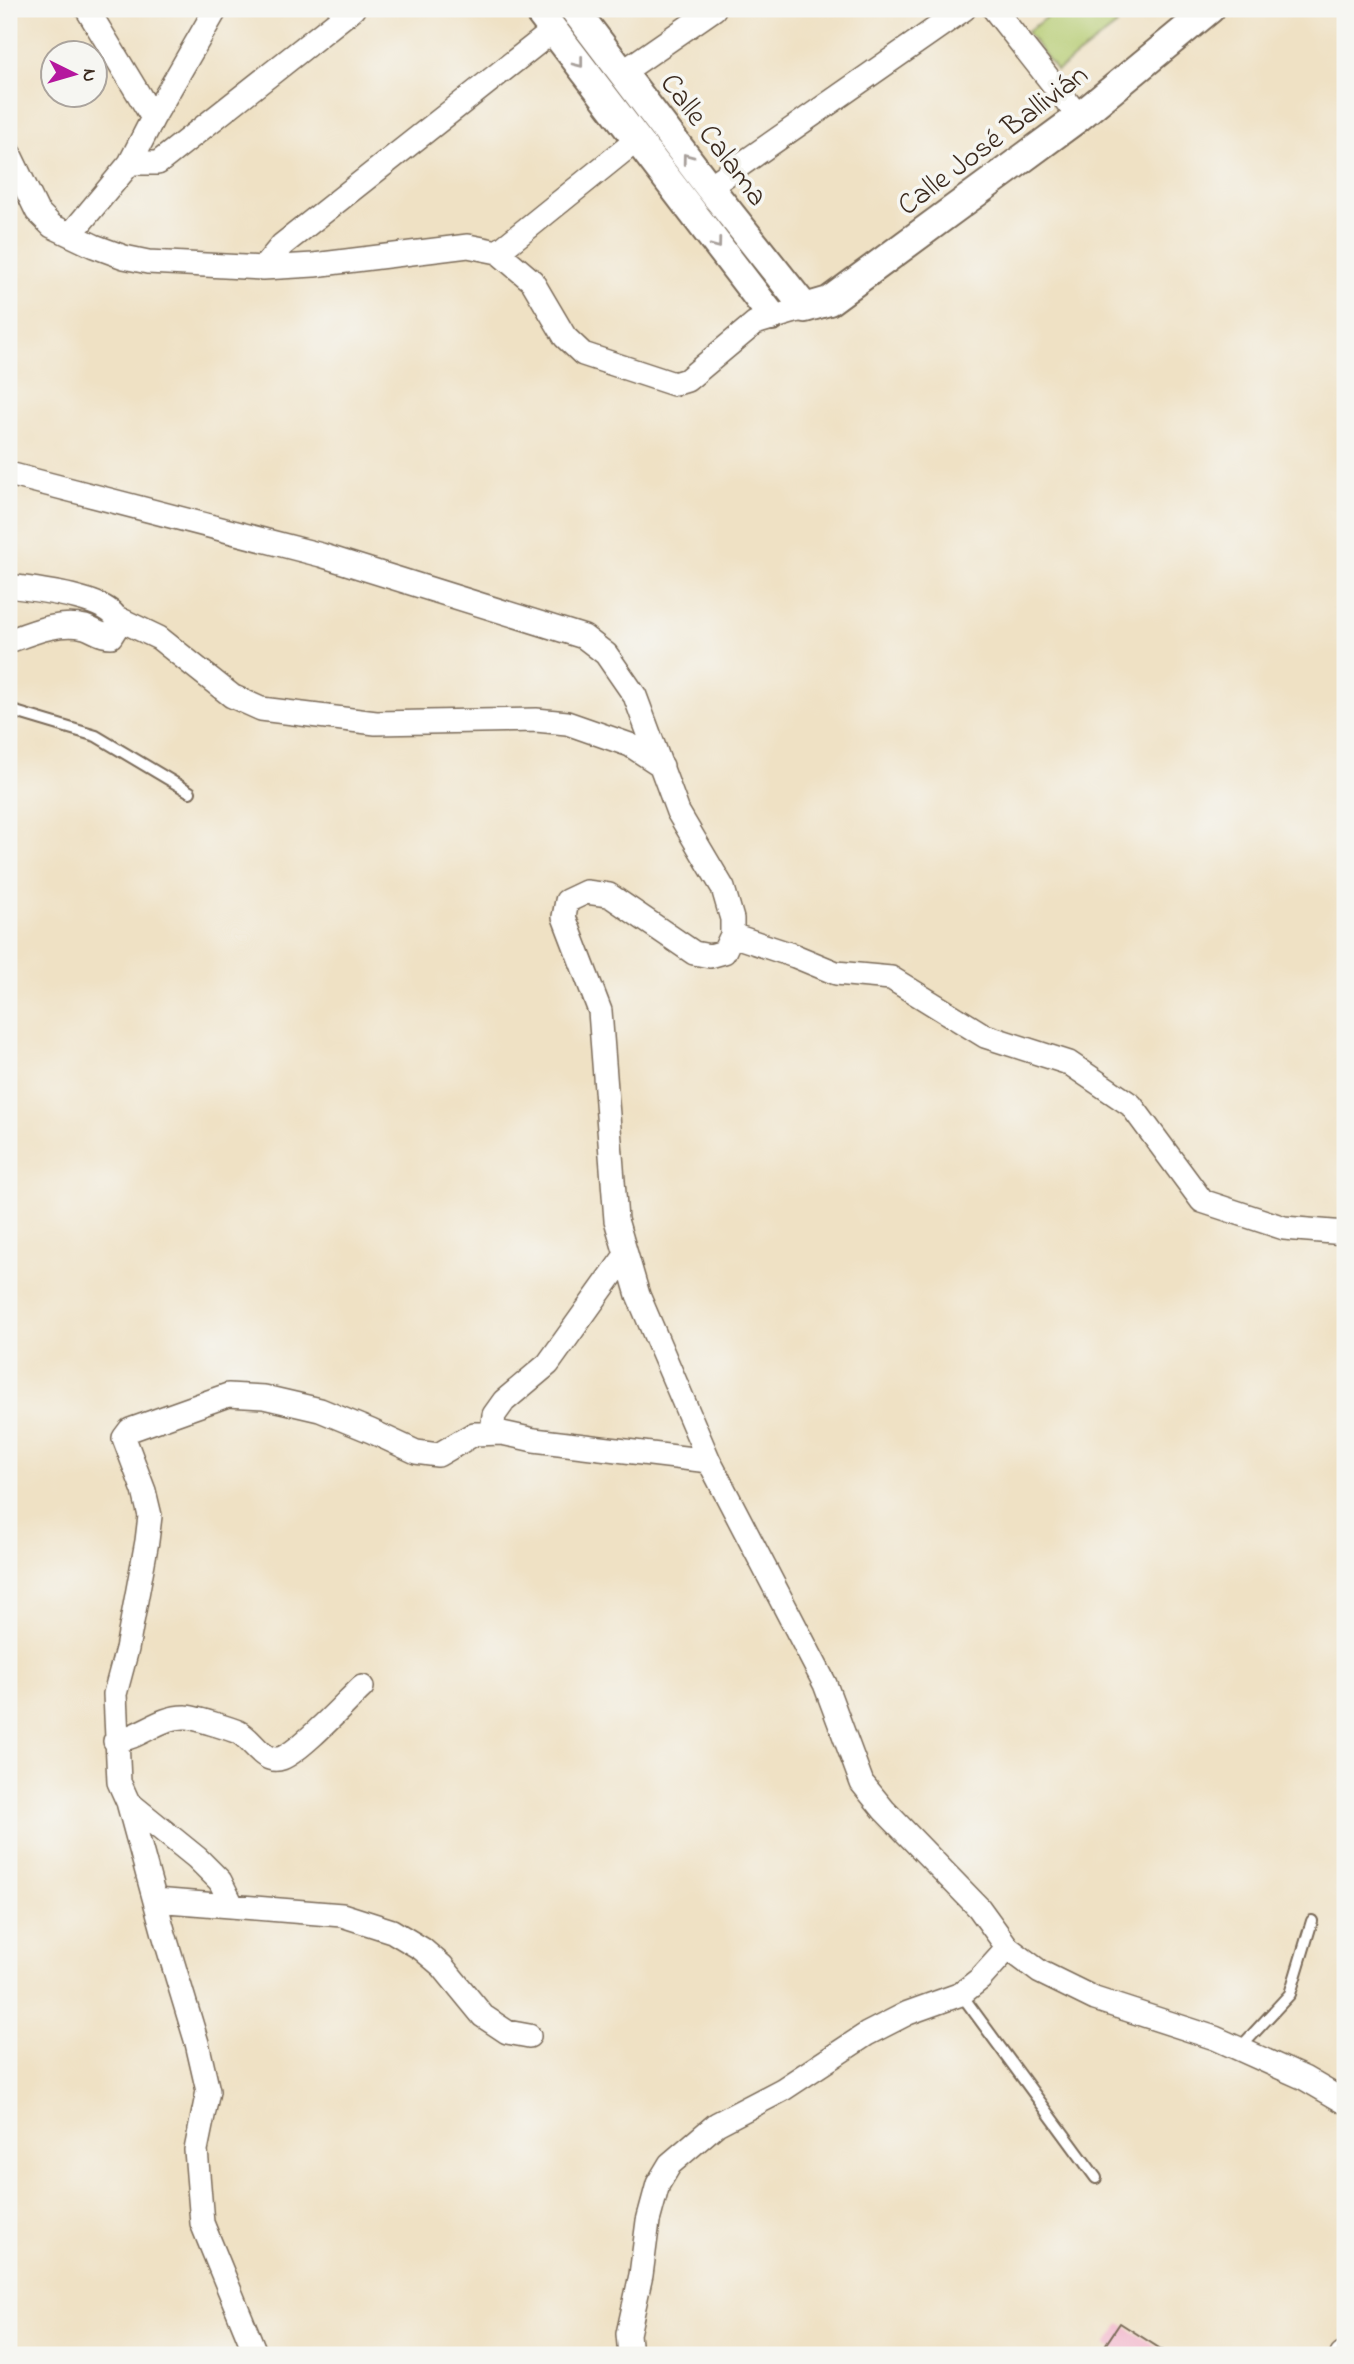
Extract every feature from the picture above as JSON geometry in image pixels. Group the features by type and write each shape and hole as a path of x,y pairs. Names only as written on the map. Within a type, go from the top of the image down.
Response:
{"street":[{"path":"71,234 130,163 216,9"},
{"path":"130,163 158,163 353,9"},
{"name":"Calle Calama","path":"575,9 709,187 805,308"},
{"path":"623,72 714,9"},
{"path":"709,187 964,9"},
{"path":"994,9 1079,117"},
{"name":"Calle José Ballivián","path":"805,308 829,301 1079,117 1210,9"},
{"path":"91,10 153,118"},
{"path":"263,268 282,245 545,19 772,316"},
{"path":"498,252 638,139"},
{"path":"9,153 37,211 52,226 124,257 149,262 263,268 314,265 468,246 498,252 532,281 565,337 583,354 674,384 687,380 755,323 805,308"},
{"path":"9,474 321,555 584,637 606,654 635,696 678,813 723,888 732,919 732,934 724,952 710,956 695,953 609,895 586,892 567,901 564,918 600,1011 617,1220 638,1295 709,1461 825,1684 862,1783 884,1810 979,1908 1008,1948 1040,1972 1095,1999 1215,2038 1304,2078 1345,2102"},
{"path":"9,586 67,595 112,612 117,618 159,638 232,696 261,709 376,723 536,720 567,723 630,746 662,766"},
{"path":"9,641 50,627 87,628 101,636 111,636 116,629 117,618"},
{"path":"732,934 836,973 891,978 985,1036 1069,1063 1130,1105 1202,1201 1284,1228 1345,1233"},
{"path":"492,1433 494,1415 504,1401 548,1364 626,1255"},
{"path":"256,2355 202,2222 196,2150 208,2091 197,2043 128,1802 119,1782 115,1695 127,1649 150,1516 144,1491 124,1438 130,1430 228,1395 264,1397 320,1410 416,1452 438,1455 474,1434 492,1433 709,1461"},
{"path":"116,1741 129,1740 174,1718 187,1717 236,1731 251,1740 263,1755 273,1760 283,1758 306,1741 362,1687"},
{"path":"128,1802 197,1858 220,1881 232,1905"},
{"path":"155,1900 342,1915 392,1931 422,1949 443,1966 483,2016 507,2032 529,2036"},
{"path":"630,2355 628,2334 641,2275 648,2221 658,2185 670,2164 717,2124 782,2090 867,2034 908,2013 961,1994 980,1979 1008,1948"}],"lane":[{"path":"9,710 96,736 190,792"},
{"path":"1239,2049 1290,1994 1312,1921"},
{"path":"961,1994 1096,2178"}],"green space":[{"path":"1057,9 1104,9 1117,25 1057,71 1027,32"}],"building":[{"path":"1120,2323 1170,2355 1123,2355 1106,2344"}]}
